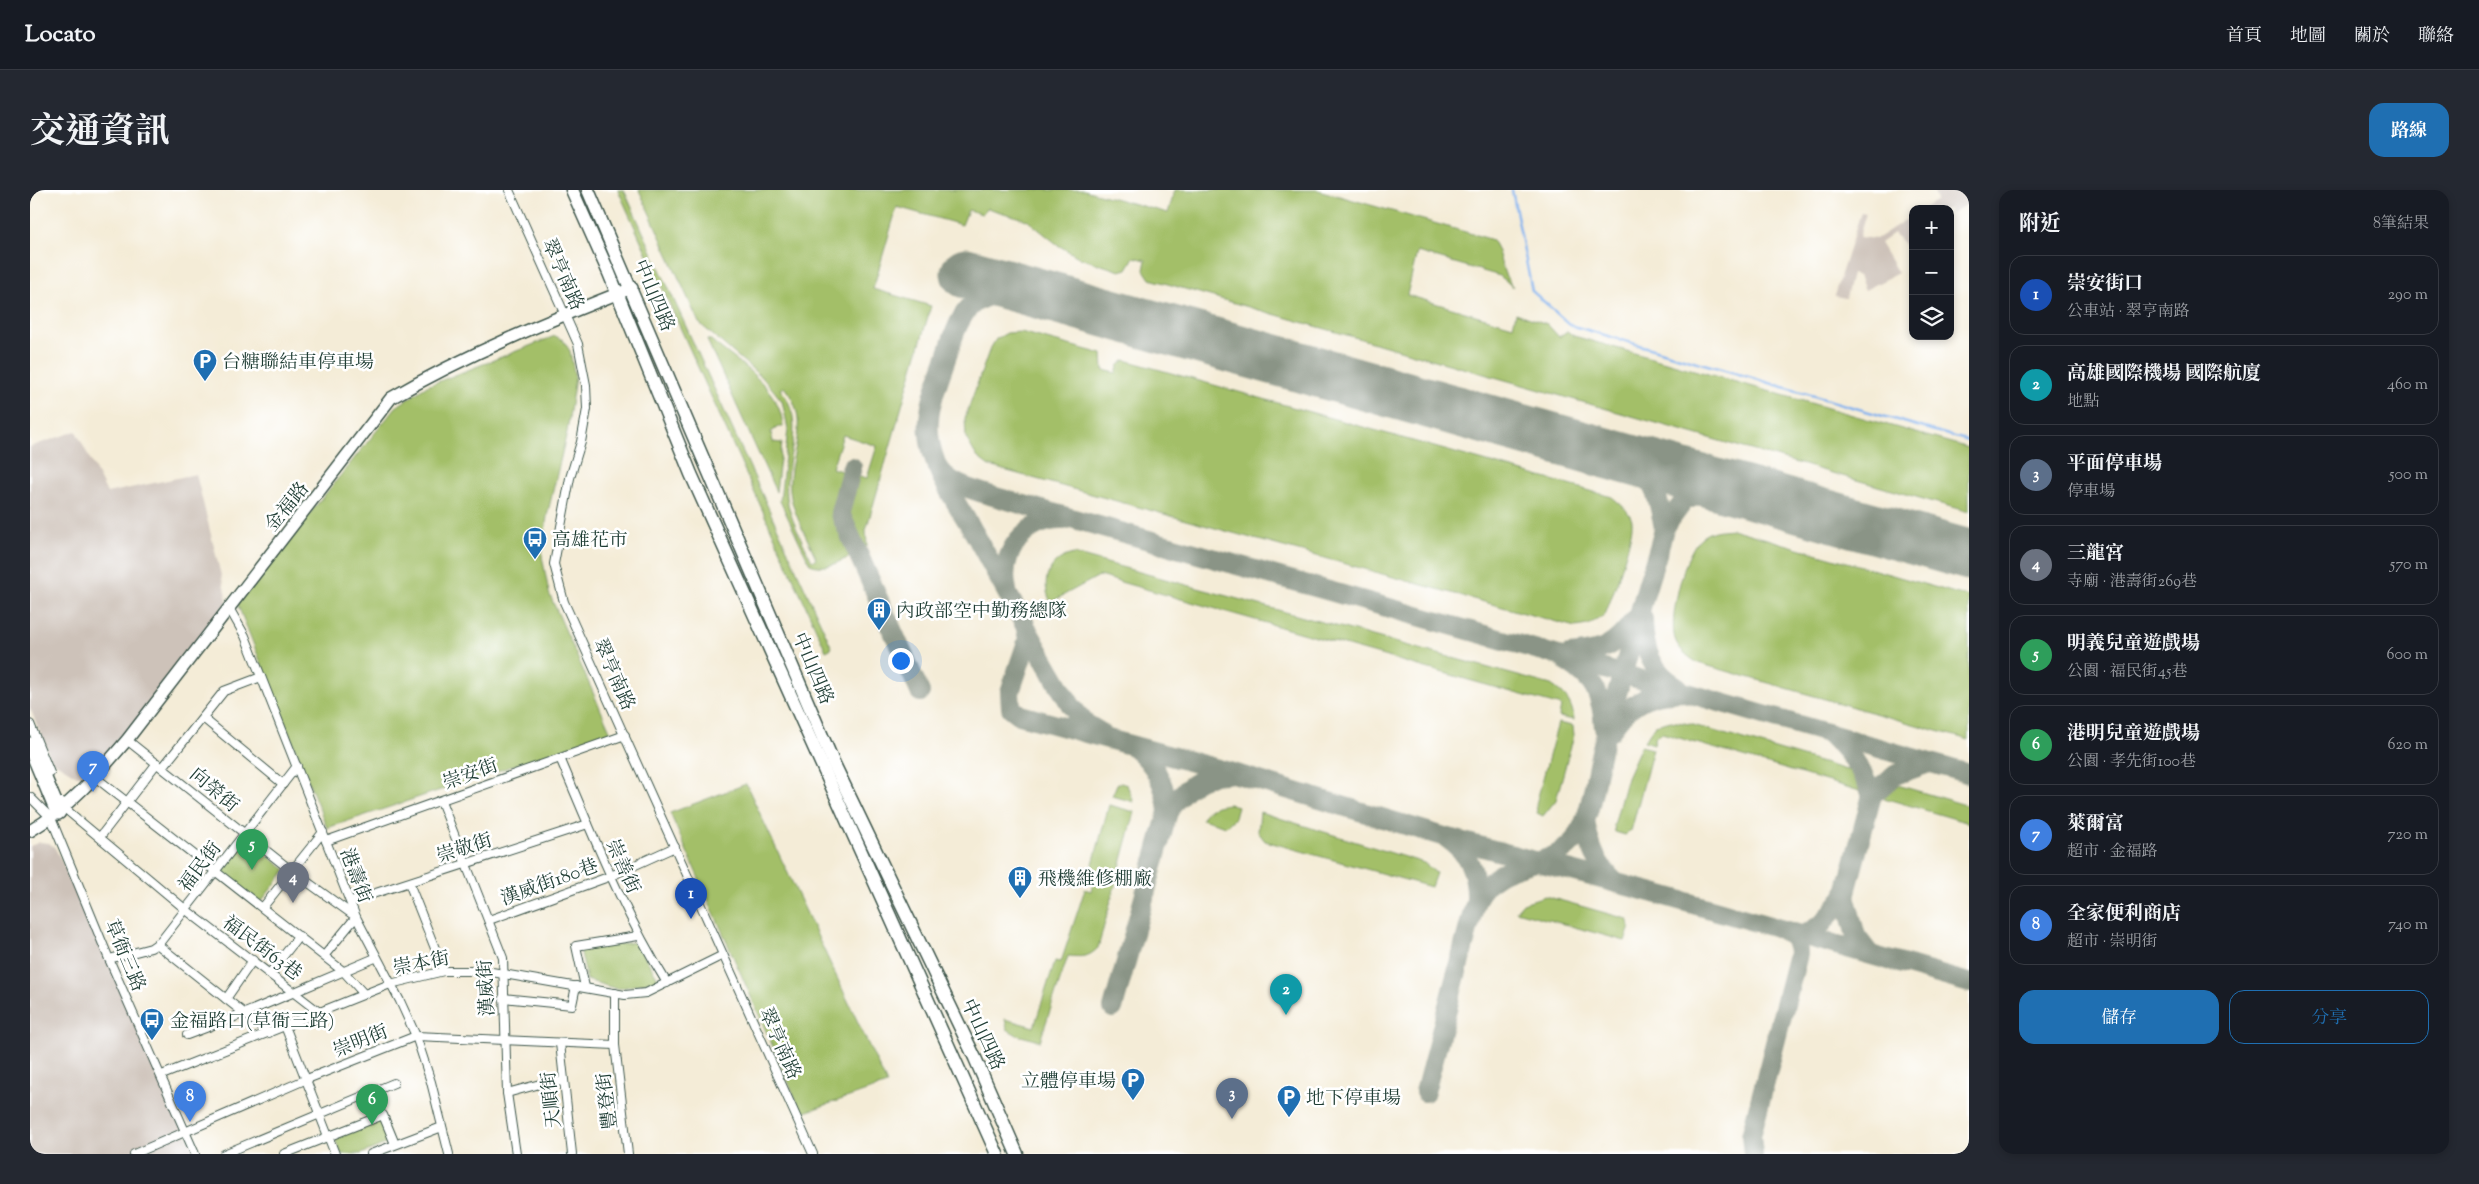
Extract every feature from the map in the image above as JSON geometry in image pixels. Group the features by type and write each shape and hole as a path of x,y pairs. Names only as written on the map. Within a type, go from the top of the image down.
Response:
{"highway":[{"path":"30,745 57,812"},
{"path":"30,768 57,812"}],"main road":[{"name":"中山四路","path":"572,190 692,474 997,1154"},
{"name":"中山四路","path":"588,190 632,288 834,764 975,1058 1017,1154"}],"street":[{"name":"翠亨南路","path":"509,190 578,344 586,385 587,409 581,442 570,478 554,564 564,602 813,1154"},
{"name":"金福路","path":"30,831 57,812 95,777 127,740 391,398 431,375 564,315 632,288"},
{"name":"港壽街","path":"229,608 245,636 356,918 416,1036 431,1082 449,1154"},
{"path":"100,837 126,801 203,718 224,691 261,677"},
{"path":"203,718 283,784"},
{"name":"草衙三路","path":"30,724 57,812 109,958 162,1075 195,1154"},
{"name":"崇安街","path":"326,842 625,735"},
{"name":"向榮街","path":"127,740 244,834 356,918"},
{"name":"崇善街","path":"560,758 638,936 667,983"},
{"name":"福民街","path":"157,944 297,766"},
{"path":"95,777 264,907 344,972 364,994"},
{"name":"福民街63巷","path":"30,797 100,837 185,909 320,1012"},
{"name":"漢威街","path":"441,801 464,864 489,920 503,958 505,974 503,998 507,1093 516,1154"},
{"name":"崇敬街","path":"350,901 588,824"},
{"path":"264,907 323,832"},
{"name":"漢威街180巷","path":"489,920 611,876 675,847"},
{"path":"409,883 444,971"},
{"path":"324,956 356,918"},
{"path":"270,973 299,936"},
{"path":"585,987 576,946 638,936"},
{"path":"109,958 151,948 157,944 268,1033"},
{"name":"崇本街","path":"162,1075 390,984 444,971 486,971 625,995 646,994 723,955"},
{"path":"187,1035 245,1013 376,958"},
{"path":"226,998 253,960"},
{"path":"503,998 572,1005 576,986"},
{"name":"豐登街","path":"616,993 615,1044 628,1154"},
{"path":"285,1026 335,1154"},
{"name":"崇明街","path":"134,1154 307,1079 416,1036 615,1044"},
{"name":"天順街","path":"560,1043 572,1154"},
{"path":"507,1093 540,1084 564,1081"},
{"path":"224,1154 394,1083"},
{"path":"284,1154 383,1115 395,1144"},
{"path":"371,1154 442,1128"}],"shaded area":[{"path":"1933,190 1969,190 1969,203 1954,212 1954,205 1929,205 1937,200"},
{"path":"1861,212 1866,213 1859,237 1876,239 1909,218 1909,250 1894,233 1880,243 1898,273 1865,290 1859,276 1852,274 1846,298 1834,296"},
{"path":"76,431 107,493 196,474 229,608 95,777 77,776 51,760 30,708 30,447"},
{"path":"40,842 49,843 55,848 113,964 195,1154 30,1154 30,846"}],"green space":[{"path":"618,190 624,190 832,648 826,651"},
{"path":"639,190 1084,190 1168,213 1175,190 1318,190 1490,239 1497,248 1505,274 1513,287 1500,276 1417,252 1407,295 1513,326 1516,313 1547,324 1559,337 1567,331 1574,336 1969,448 1969,512 1150,279 1144,270 1146,260 1134,257 1127,269 1120,271 1080,258 1058,245 1027,220 987,208 982,214 968,210 962,225 897,207 873,289 931,306 866,530 867,546 863,550 846,511 855,475 867,478 877,446 843,435 832,468 844,472 835,512 853,554 830,565 815,566 810,564 780,501 788,429 782,401 766,381 699,323","holes":["784,387 793,401 798,428 791,469 791,498 816,558 812,561 788,504 788,468 794,428 793,415 780,389"]},
{"path":"1021,332 1102,354 1103,370 1116,373 1119,365 1125,360 1612,497 1629,514 1632,521 1632,529 1622,567 1605,615 1588,625 1575,627 989,466 977,457 966,438 965,418 989,351 996,339 1007,333"},
{"path":"555,336 563,340 570,351 575,377 567,432 547,516 542,556 549,593 611,733 327,828 237,603 396,407 427,386"},
{"path":"707,340 711,340 757,377 775,400 783,427 778,427 771,432 773,442 782,443 776,492"},
{"path":"1732,529 1969,597 1969,740 1698,663 1687,655 1675,640 1673,625 1680,583 1690,554 1705,535 1720,530"},
{"path":"1074,554 1551,685 1567,699 1572,709 1574,720 1559,717 1561,706 1099,576 1051,602 1046,586 1049,572 1059,560"},
{"path":"1671,721 1690,724 1969,806 1969,823 1662,733 1656,736 1654,744 1644,741 1655,725"},
{"path":"1558,723 1573,726 1574,735 1556,800 1543,816 1537,813 1536,804"},
{"path":"1641,746 1653,749 1631,831 1625,835 1615,832 1614,825 1627,777"},
{"path":"746,784 887,1084 802,1113 670,813"},
{"path":"1117,784 1127,785 1134,802 1112,796"},
{"path":"1229,804 1238,806 1235,818 1226,826 1202,819 1206,812 1213,808"},
{"path":"1109,805 1135,812 1098,948 1091,954 1084,956 1068,956 1040,1041 1017,1035 1007,1029 1005,1019 1034,1027 1055,961 1061,962 1085,889 1091,891 1093,883 1090,875"},
{"path":"1260,812 1424,863 1436,873 1431,887 1265,841 1258,832"},
{"path":"244,837 286,870 260,903 218,871"},
{"path":"1545,896 1627,919 1630,927 1625,941 1516,911 1523,903"},
{"path":"636,942 659,980 617,989 587,980 580,949"},
{"path":"382,1116 392,1141 361,1154 341,1154 333,1135"}],"waterway":[{"path":"1512,190 1532,291 1570,325 1969,441"}],"taxiway":[{"path":"1034,292 1001,293 988,296 969,308 962,318 955,332 932,402 929,424 931,448 940,474 1047,665 1072,707 1085,723 1100,732"},
{"path":"1476,900 1486,885 1499,875 1555,855 1567,847 1578,835 1587,814 1600,755 1664,528 1659,504 1652,486 1641,471 1621,456"},
{"path":"852,467 840,513 920,692"},
{"path":"941,471 957,484 989,495 1969,774"},
{"path":"1664,528 1684,501 1709,490 1737,489"},
{"path":"1007,590 1005,576 1007,563 1011,551 1018,540 1027,531 1038,525 1064,520"},
{"path":"1643,619 1643,630 1650,658 1661,674 1678,687"},
{"path":"1569,655 1590,652 1606,647 1620,637 1634,620"},
{"path":"1025,624 1028,639 1010,692 1011,708 1020,715 1240,775 1445,837 1665,896 1969,983"},
{"path":"1568,663 1585,676 1596,690 1604,728"},
{"path":"1611,731 1623,715 1637,703 1654,696 1674,693"},
{"path":"1831,735 1855,762 1872,795"},
{"path":"1113,1008 1168,812 1165,792 1158,775 1133,746"},
{"path":"1802,936 1822,924 1845,896 1872,795 1895,775 1929,763"},
{"path":"1168,812 1179,797 1193,784 1209,776 1228,774"},
{"path":"1585,821 1595,855 1603,869 1616,883"},
{"path":"1425,1092 1476,900 1475,882 1471,866 1462,852 1449,840"},
{"path":"1845,896 1856,936 1869,953"},
{"path":"1753,1154 1751,1136 1798,954 1795,940 1790,934 1783,931"}],"runway":[{"path":"966,273 1969,555"}],"place":[{"name":"台糖聯結車停車場","path":"205,382"},
{"name":"高雄花市","path":"535,560"},
{"name":"內政部空中勤務總隊","path":"879,631"},
{"name":"萊爾富","path":"93,792"},
{"name":"明義兒童遊戲場","path":"252,870"},
{"name":"飛機維修棚廠","path":"1020,899"},
{"name":"三龍宮","path":"293,903"},
{"name":"崇安街口","path":"691,919"},
{"name":"高雄國際機場 國際航廈","path":"1286,1015"},
{"name":"金福路口(草衙三路)","path":"152,1041"},
{"name":"立體停車場","path":"1133,1101"},
{"name":"地下停車場","path":"1289,1118"},
{"name":"平面停車場","path":"1232,1119"},
{"name":"全家便利商店","path":"190,1122"},
{"name":"港明兒童遊戲場","path":"372,1125"}]}
